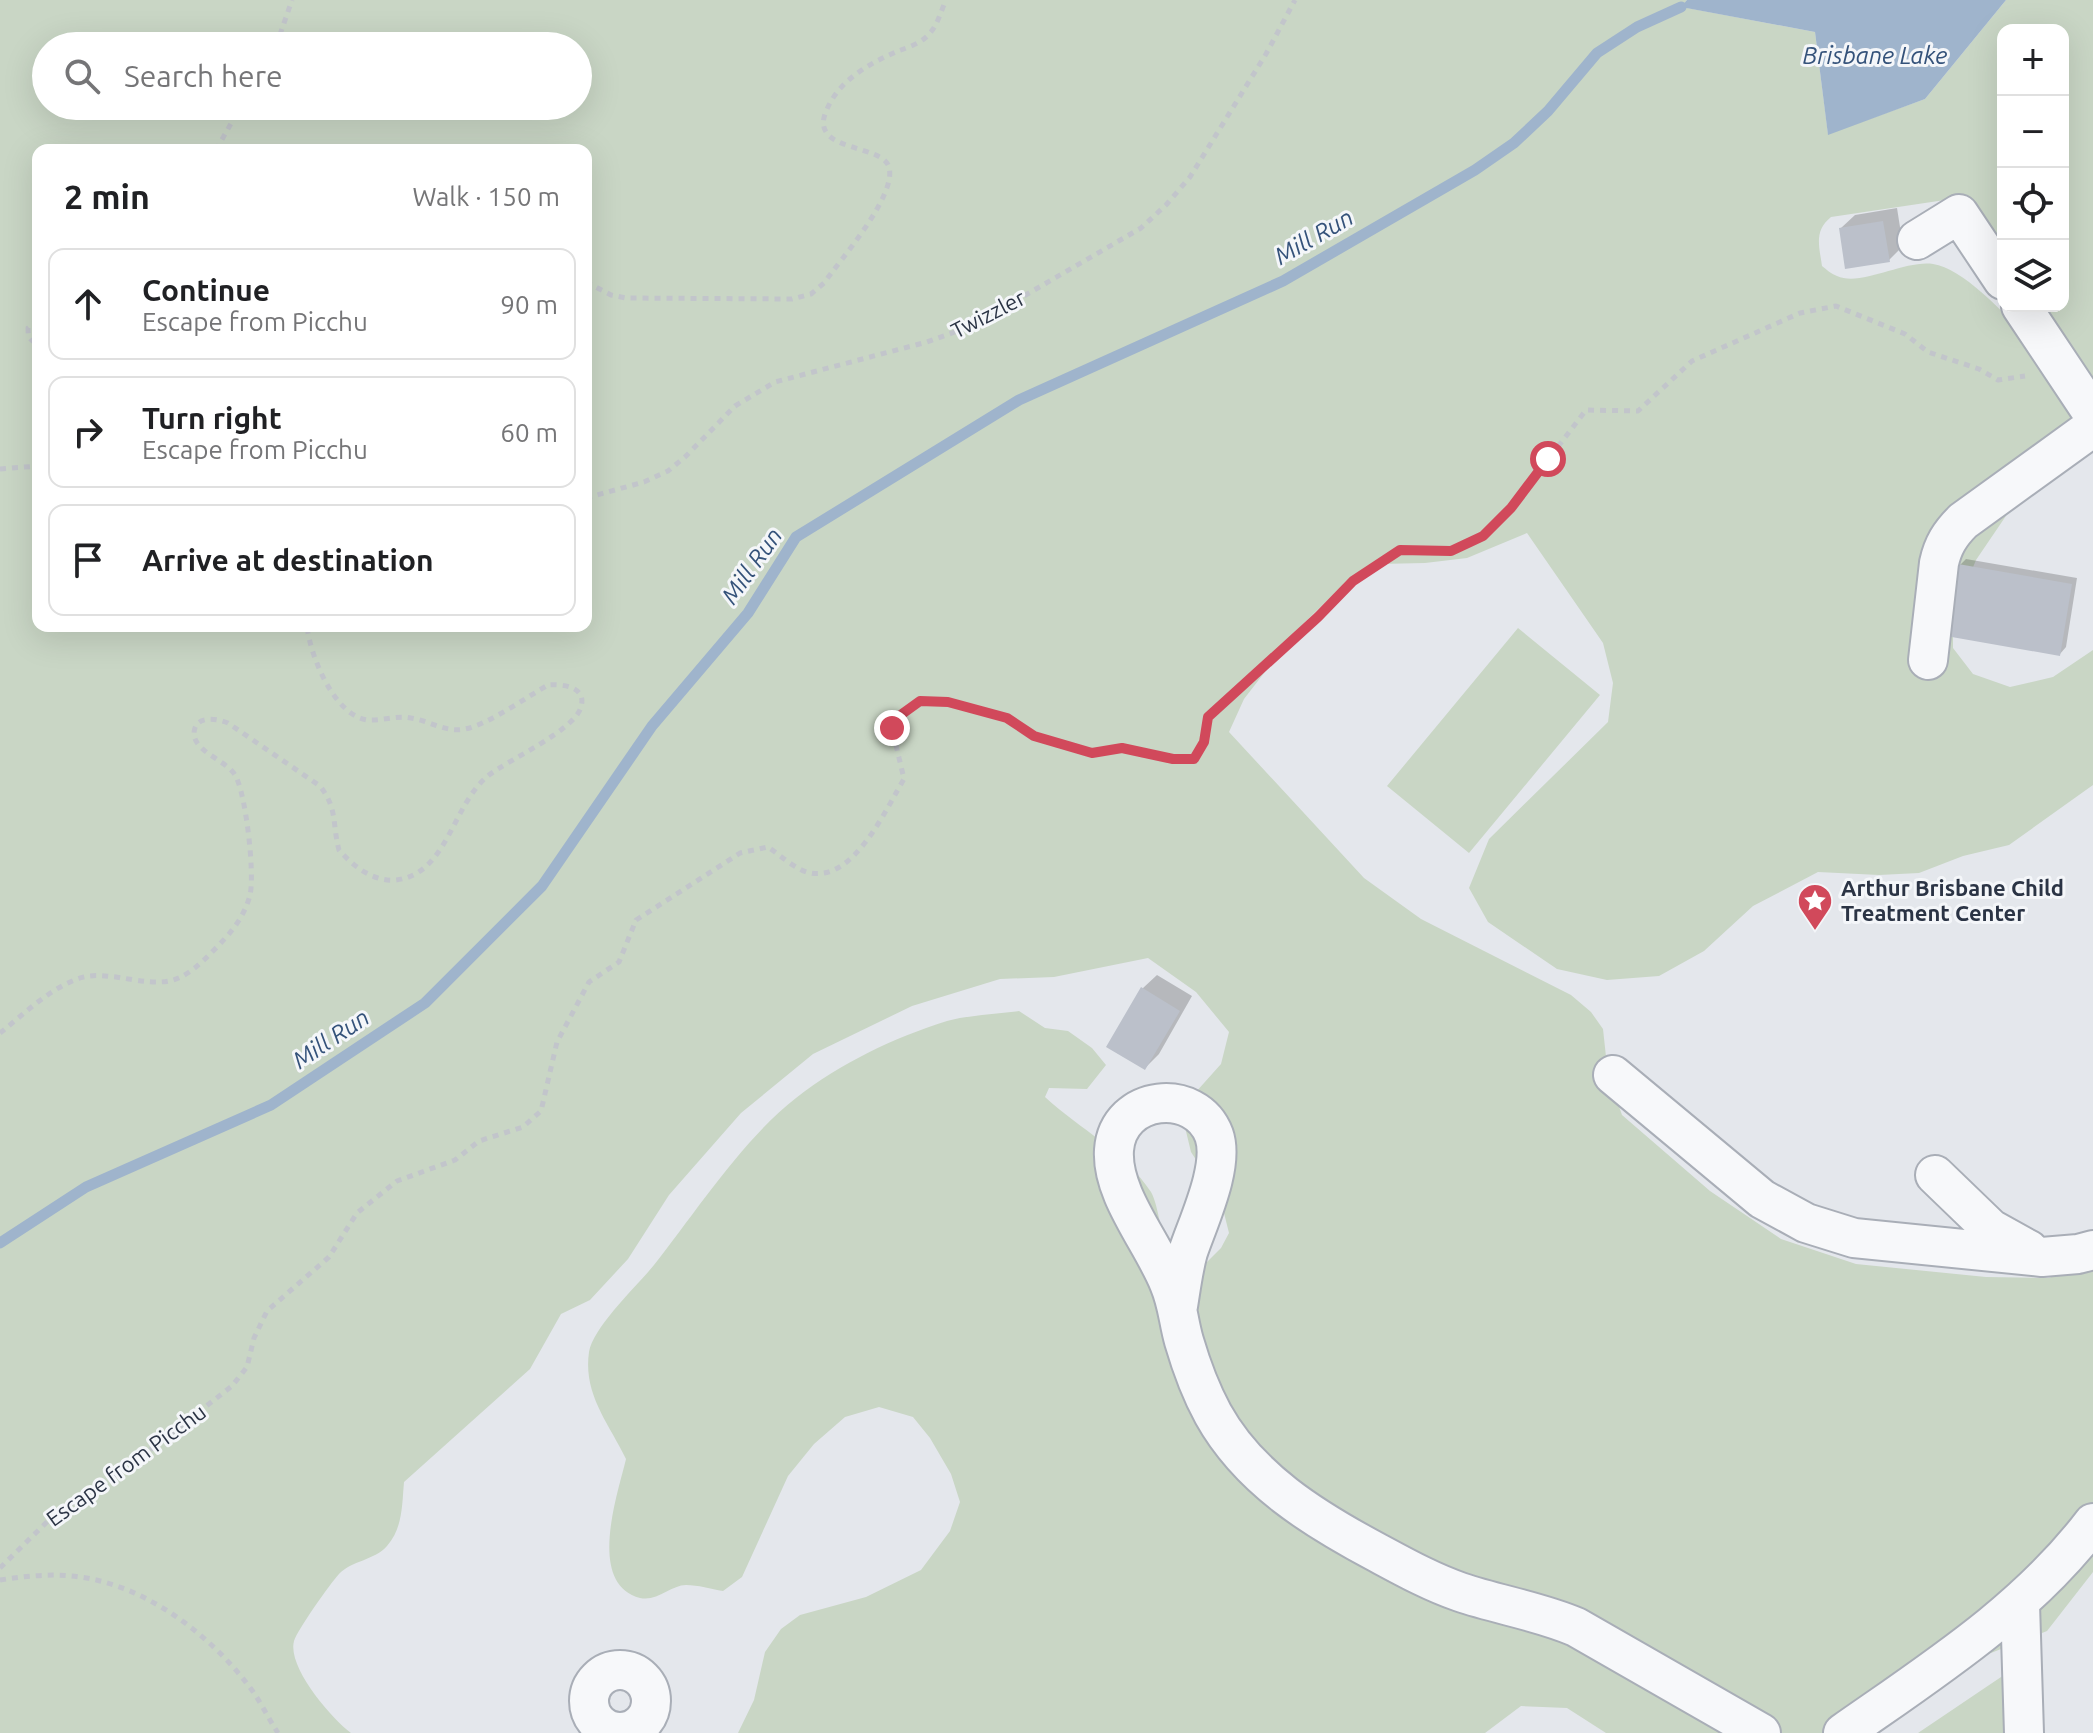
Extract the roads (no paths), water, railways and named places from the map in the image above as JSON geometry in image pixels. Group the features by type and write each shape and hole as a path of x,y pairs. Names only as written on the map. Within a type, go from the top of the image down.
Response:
{"street":[{"path":"1917,240 1959,214 1997,271"},
{"path":"2025,312 2093,414"},
{"path":"1928,660 1939,563 1950,534 1963,521 2093,427"},
{"path":"1613,1075 1762,1199 1806,1223 1854,1238 2042,1257 2093,1250"},
{"path":"1178,1306 1182,1276 1209,1191 1217,1147 1209,1124 1198,1115 1181,1106 1159,1102 1148,1104 1127,1120 1114,1147 1114,1169 1123,1196 1151,1243 1178,1306 1183,1340 1213,1415 1234,1444 1284,1496 1336,1529 1426,1578 1458,1591 1576,1627 1761,1733"},
{"path":"1935,1175 1991,1229 2042,1257"},
{"path":"1843,1733 2020,1604 2093,1523"},
{"path":"2020,1604 2024,1733"}],"water":[{"name":"Brisbane Lake","path":"1687,0 2006,0 1925,99 1828,135 1815,32 1681,7"}],"waterway":[{"name":"Mill Run","path":"0,1243 86,1187 271,1105 425,1003 542,886 652,726 748,613 796,537 1019,400 1283,281 1475,170 1514,143 1548,111 1597,53 1637,27 1681,7"}],"place":[{"name":"Arthur Brisbane Child Treatment Center","path":"1815,932"}]}
